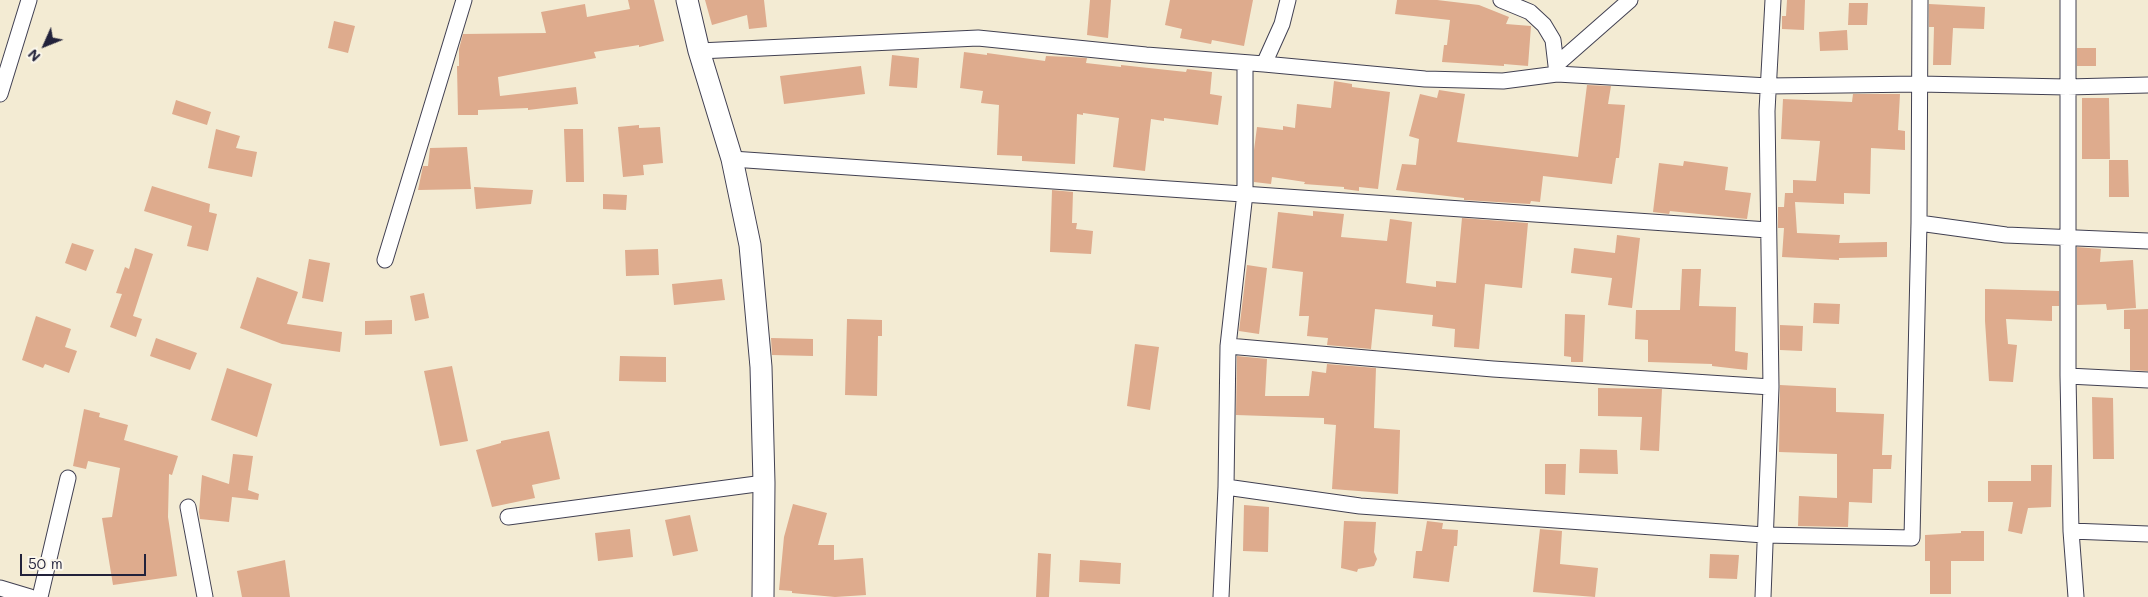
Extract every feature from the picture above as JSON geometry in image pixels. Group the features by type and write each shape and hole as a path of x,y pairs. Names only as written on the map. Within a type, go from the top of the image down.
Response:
{"street":[{"path":"0,94 29,0"},
{"path":"385,260 464,0"},
{"path":"686,0 699,51 732,159 750,245 761,367 764,482 763,597"},
{"path":"1264,64 1282,24 1288,0"},
{"path":"1501,0 1530,12 1544,25 1553,40 1557,69"},
{"path":"1557,69 1630,0"},
{"path":"1763,597 1771,387 1768,86 1772,0"},
{"path":"1226,487 1360,506 1764,535 1912,538 1919,223 1920,0"},
{"path":"2068,0 2066,239 2071,531 2076,597"},
{"path":"699,51 978,38 1146,55 1424,79 1503,82 1557,69 1768,86 1919,84 2067,87 2148,85"},
{"path":"1220,597 1226,487 1228,346 1245,193 1245,63"},
{"path":"732,159 1768,230"},
{"path":"1919,223 2006,235 2148,241"},
{"path":"1228,346 1493,369 1771,387"},
{"path":"2068,376 2148,380"},
{"path":"40,597 68,478"},
{"path":"508,517 764,482"},
{"path":"188,507 205,597"},
{"path":"2071,531 2148,534"},
{"path":"0,588 30,597"}],"building":[{"path":"628,0 654,0 664,41 639,47 639,45 594,52 596,58 498,77 500,96 576,87 578,104 528,110 528,108 478,110 478,115 458,115 457,66 459,66 459,49 463,34 546,33 541,12 585,4 587,17 630,9"},
{"path":"705,0 764,0 767,27 749,29 747,15 712,25"},
{"path":"1090,0 1111,0 1108,38 1087,35"},
{"path":"1170,0 1253,0 1244,46 1212,40 1211,44 1180,38 1182,29 1165,25"},
{"path":"1397,0 1437,0 1479,5 1509,17 1506,24 1531,26 1528,66 1442,62 1444,45 1447,45 1450,20 1395,14"},
{"path":"1787,0 1805,0 1804,30 1782,29 1782,16 1786,16"},
{"path":"1849,3 1868,3 1867,25 1848,25"},
{"path":"1929,4 1985,7 1984,29 1953,28 1951,65 1933,65 1934,27 1929,27"},
{"path":"334,21 355,26 348,53 328,48"},
{"path":"1847,30 1848,50 1820,51 1819,32"},
{"path":"2077,48 2096,48 2096,66 2077,66"},
{"path":"964,52 987,55 987,53 1045,61 1046,56 1087,58 1086,63 1121,67 1121,65 1186,72 1187,69 1212,72 1210,94 1222,96 1218,125 1164,118 1164,121 1151,119 1145,171 1113,167 1119,118 1083,113 1083,115 1077,114 1075,164 1022,161 1022,156 997,155 999,105 981,103 983,91 960,88"},
{"path":"892,55 919,58 917,88 889,86"},
{"path":"861,66 865,94 784,104 780,76"},
{"path":"1334,81 1352,84 1352,87 1390,92 1378,189 1359,187 1359,191 1344,189 1344,187 1304,184 1305,182 1272,177 1271,184 1254,182 1254,150 1257,127 1283,130 1283,126 1295,128 1297,104 1331,108"},
{"path":"1587,85 1611,86 1608,104 1625,105 1619,158 1616,158 1612,184 1543,176 1540,202 1531,201 1530,204 1464,200 1464,198 1396,190 1402,164 1416,165 1419,139 1409,136 1420,94 1437,98 1439,90 1465,94 1457,142 1578,157"},
{"path":"1853,94 1900,94 1898,130 1905,131 1905,150 1871,148 1870,194 1844,193 1844,204 1795,202 1797,233 1840,235 1839,243 1887,242 1887,257 1839,258 1839,260 1782,257 1784,228 1778,228 1778,207 1784,207 1785,193 1793,193 1793,180 1816,181 1820,141 1781,139 1783,99 1852,102"},
{"path":"2082,98 2109,98 2110,159 2082,159"},
{"path":"176,100 211,112 207,125 172,114"},
{"path":"639,125 639,128 660,127 663,163 643,165 644,175 623,177 618,127"},
{"path":"216,129 240,136 236,148 257,152 252,177 208,168"},
{"path":"564,129 583,129 584,182 566,182"},
{"path":"467,147 471,189 418,190 423,166 428,166 430,148"},
{"path":"2109,160 2128,160 2129,197 2109,197"},
{"path":"1684,161 1728,167 1725,190 1751,193 1747,219 1670,211 1669,214 1653,212 1659,163 1683,166"},
{"path":"152,186 210,204 209,212 217,214 208,251 187,246 192,226 144,211"},
{"path":"474,187 533,190 531,204 476,209"},
{"path":"1052,190 1073,192 1072,223 1077,223 1076,229 1093,231 1091,254 1050,252"},
{"path":"603,194 627,195 626,210 603,209"},
{"path":"1313,211 1344,214 1341,237 1387,241 1390,219 1412,222 1406,283 1436,287 1436,281 1456,283 1462,218 1528,223 1522,288 1485,284 1479,349 1454,347 1455,329 1432,326 1433,315 1375,309 1371,349 1327,345 1328,338 1307,336 1309,316 1299,316 1303,272 1272,268 1278,212 1313,216"},
{"path":"1617,235 1640,238 1632,308 1608,305 1612,278 1571,273 1574,248 1615,253"},
{"path":"72,243 94,250 86,271 65,263"},
{"path":"2077,247 2101,249 2100,262 2133,260 2136,308 2107,310 2106,304 2077,305"},
{"path":"135,248 153,254 133,316 142,319 136,337 110,327 122,294 116,293 125,267 129,269"},
{"path":"658,249 659,275 626,276 625,250"},
{"path":"309,259 330,263 323,302 302,298"},
{"path":"1247,265 1267,268 1259,334 1239,331"},
{"path":"1682,269 1701,269 1699,306 1736,307 1735,351 1748,353 1747,370 1712,366 1712,364 1648,362 1648,340 1635,339 1636,310 1680,310"},
{"path":"257,277 298,292 287,324 342,332 340,352 282,344 240,328"},
{"path":"722,279 725,300 674,305 672,284"},
{"path":"1985,289 2059,291 2059,306 2052,306 2052,321 2006,319 2008,344 2017,345 2013,382 1989,381"},
{"path":"424,293 429,318 415,321 410,296"},
{"path":"1814,303 1840,304 1839,324 1813,323"},
{"path":"2148,309 2148,371 2130,370 2130,329 2124,329 2124,310"},
{"path":"1565,314 1585,315 1583,362 1571,362 1571,357 1564,356"},
{"path":"36,316 71,329 65,347 77,351 69,373 45,364 43,368 22,360"},
{"path":"847,319 882,320 882,336 878,336 877,396 845,395"},
{"path":"392,320 392,334 365,335 365,321"},
{"path":"1780,325 1803,326 1802,351 1780,350"},
{"path":"156,338 197,353 190,370 150,356"},
{"path":"771,338 813,339 813,356 772,355"},
{"path":"1135,344 1159,347 1150,410 1127,406"},
{"path":"620,356 666,357 666,382 619,381"},
{"path":"1237,356 1267,359 1265,396 1309,396 1312,371 1326,373 1327,364 1376,368 1374,428 1400,430 1398,494 1332,489 1336,425 1324,424 1324,418 1236,415"},
{"path":"452,366 468,441 440,446 424,371"},
{"path":"227,368 272,384 257,437 211,420"},
{"path":"1780,385 1836,388 1836,412 1884,414 1882,455 1892,455 1891,469 1873,469 1872,503 1849,502 1848,527 1798,526 1799,496 1837,498 1837,454 1779,452"},
{"path":"1598,388 1662,389 1659,451 1640,450 1642,417 1598,416"},
{"path":"2092,397 2113,398 2114,459 2093,459"},
{"path":"84,409 100,413 99,417 128,425 124,440 178,456 172,475 169,474 168,517 177,576 113,585 102,518 112,517 120,468 88,461 86,469 73,466"},
{"path":"549,431 560,479 532,485 535,498 492,507 476,450 501,443 501,441"},
{"path":"1580,449 1617,450 1618,474 1579,473"},
{"path":"233,454 253,456 248,490 259,494 258,500 232,497 229,522 200,519 202,475 229,484"},
{"path":"1545,464 1566,464 1565,495 1545,494"},
{"path":"2031,465 2052,465 2051,507 2028,508 2022,534 2008,531 2013,502 1988,502 1988,481 2031,481"},
{"path":"793,504 827,513 818,545 834,545 834,560 863,558 866,595 835,597 779,590 784,537"},
{"path":"1244,505 1269,507 1268,552 1243,551"},
{"path":"690,515 698,551 673,556 665,520"},
{"path":"1344,521 1376,522 1374,552 1377,559 1374,566 1358,569 1357,572 1341,568"},
{"path":"1427,521 1443,523 1442,529 1458,530 1457,546 1454,546 1449,582 1413,578 1416,551 1422,551"},
{"path":"630,529 633,557 598,561 595,533"},
{"path":"1540,529 1562,531 1560,564 1598,568 1595,597 1533,592"},
{"path":"1961,531 1984,531 1984,561 1951,561 1951,594 1930,594 1930,561 1925,561 1925,535 1961,533"},
{"path":"1038,553 1051,554 1049,597 1036,597"},
{"path":"1710,554 1739,555 1737,579 1709,578"},
{"path":"285,560 290,597 242,597 237,571"},
{"path":"1080,560 1121,563 1120,584 1079,582"}]}
